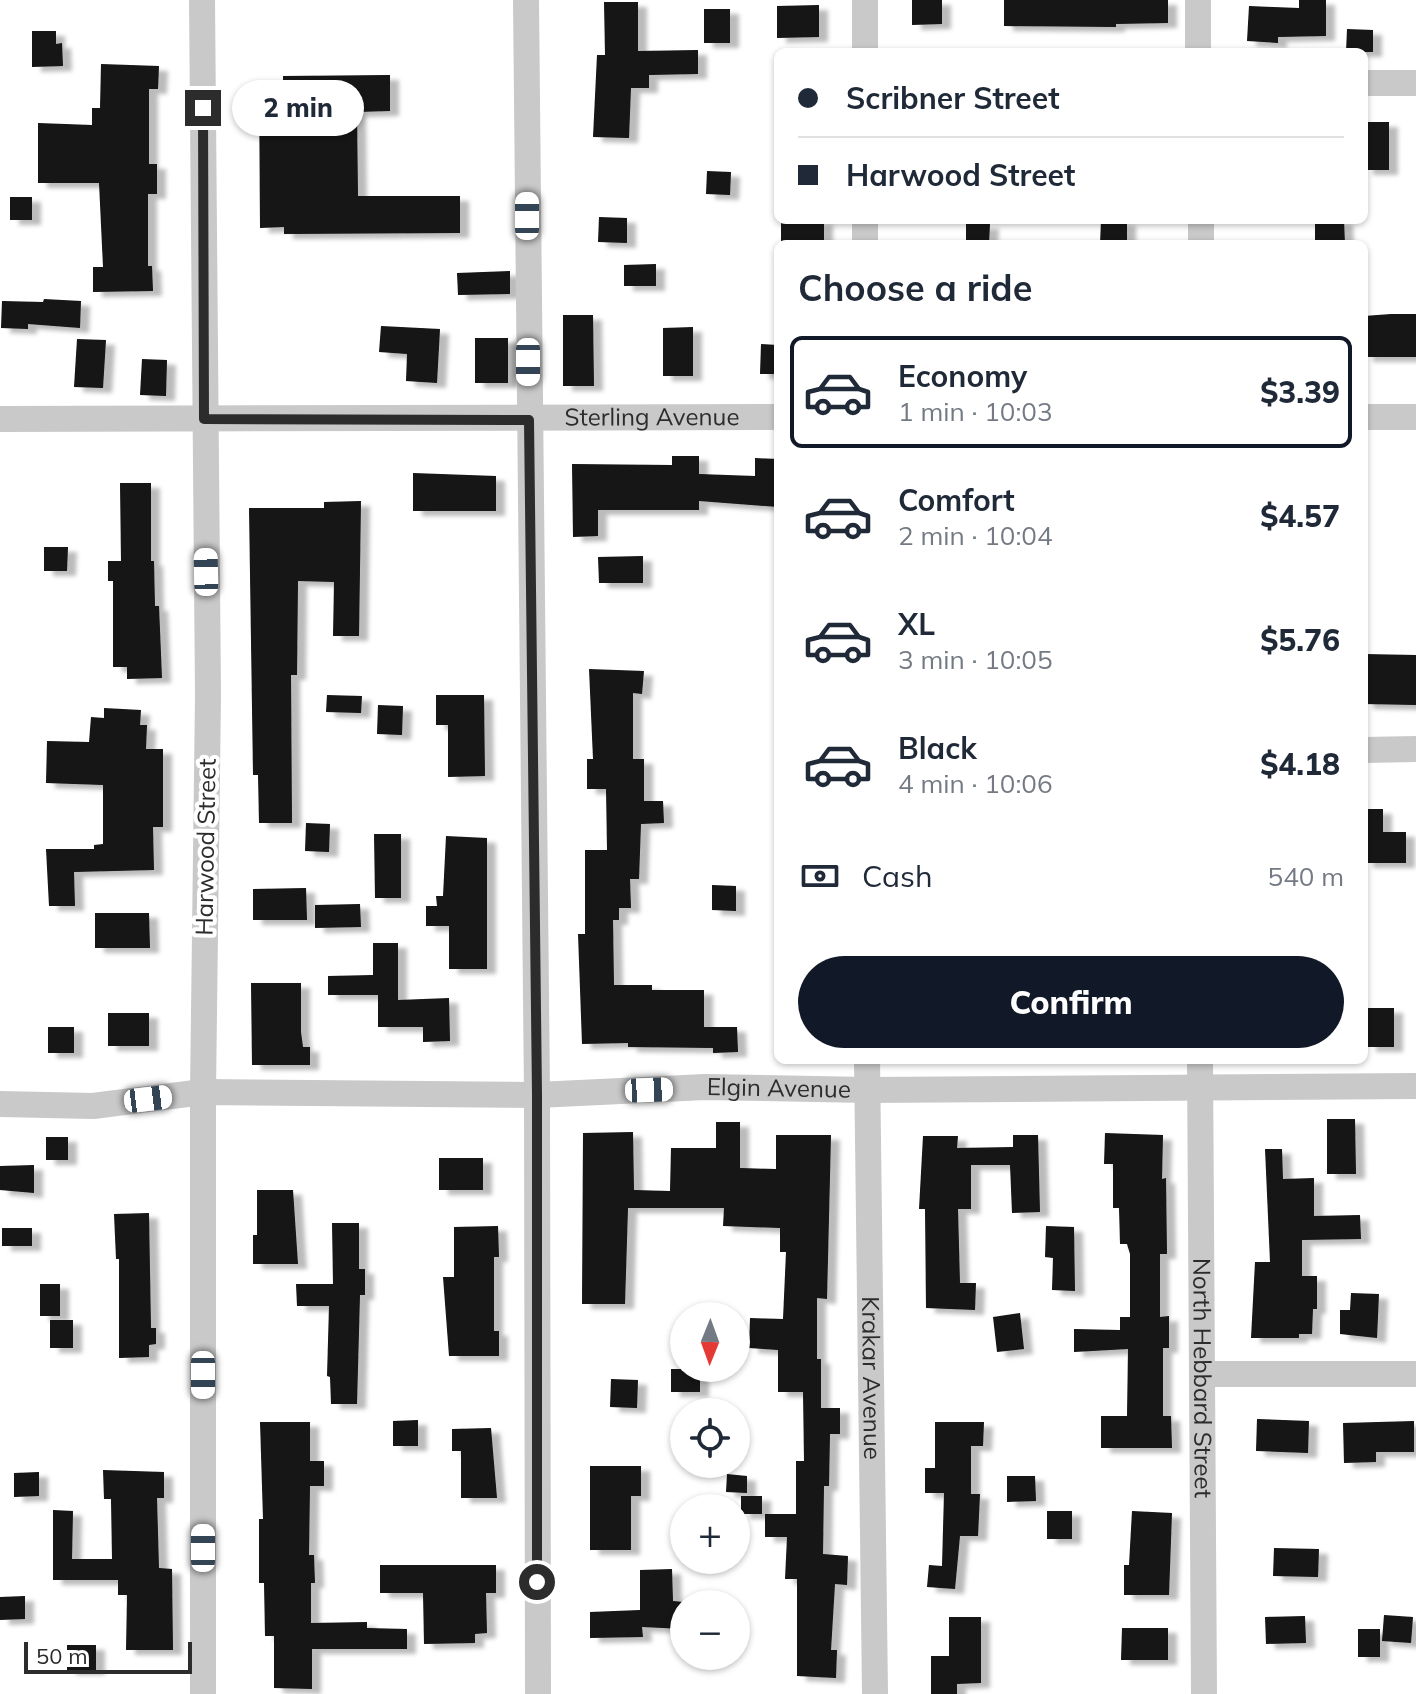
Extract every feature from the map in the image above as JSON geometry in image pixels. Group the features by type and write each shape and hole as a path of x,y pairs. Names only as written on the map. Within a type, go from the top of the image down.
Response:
{"street":[{"name":"Harwood Street","path":"202,0 208,695 203,1092 203,1694"},
{"path":"526,0 537,1095 538,1694"},
{"path":"865,0 865,48"},
{"path":"1198,0 1198,48"},
{"path":"1368,83 1416,83"},
{"name":"Sterling Avenue","path":"0,419 774,417"},
{"path":"1368,417 1416,417"},
{"path":"1368,750 1416,749"},
{"name":"Krakar Avenue","path":"867,1064 875,1694"},
{"name":"North Hebbard Street","path":"1200,1064 1204,1694"},
{"name":"Elgin Avenue","path":"0,1104 93,1106 203,1092 537,1095 705,1087 868,1090 1416,1086"},
{"path":"1202,1374 1416,1374"}],"building":[{"path":"912,0 942,0 942,24 912,25"},
{"path":"1004,0 1168,0 1168,23 1116,24 1116,27 1004,26"},
{"path":"1299,0 1326,0 1326,36 1278,37 1278,43 1247,41 1249,6 1299,8"},
{"path":"604,2 638,2 638,51 698,50 698,74 649,75 649,88 631,88 629,138 593,137 597,55 605,55"},
{"path":"819,5 819,37 777,38 777,6"},
{"path":"704,9 730,9 730,43 704,43"},
{"path":"1347,29 1373,30 1373,52 1368,52 1368,48 1346,48"},
{"path":"32,31 56,31 56,44 62,43 63,66 32,67"},
{"path":"101,64 159,66 158,89 149,89 149,164 157,164 157,194 148,194 148,266 152,266 153,291 93,292 93,267 103,267 99,183 38,183 38,123 92,125 92,108 100,108"},
{"path":"390,75 390,111 357,112 358,196 460,196 460,233 284,234 284,227 260,228 259,81 283,81 283,76"},
{"path":"1368,122 1389,122 1389,170 1368,170"},
{"path":"707,171 731,172 730,195 706,194"},
{"path":"10,197 32,197 32,220 10,220"},
{"path":"599,217 627,218 627,243 598,242"},
{"path":"781,224 824,224 824,240 781,240"},
{"path":"966,224 990,224 989,240 966,240"},
{"path":"1101,224 1127,224 1127,240 1100,240"},
{"path":"1315,224 1344,224 1345,240 1315,240"},
{"path":"656,264 656,286 624,286 624,265"},
{"path":"510,271 510,294 458,295 457,273"},
{"path":"44,299 81,301 80,328 28,324 28,329 1,328 2,301 43,302"},
{"path":"1416,314 1416,357 1368,357 1368,316"},
{"path":"563,315 593,315 594,386 563,386"},
{"path":"381,326 440,329 437,383 406,381 407,354 379,352"},
{"path":"693,327 693,376 663,376 663,328"},
{"path":"475,338 508,338 508,383 475,383"},
{"path":"77,339 106,340 103,388 74,387"},
{"path":"761,344 774,345 774,374 760,374"},
{"path":"142,359 167,360 166,396 140,395"},
{"path":"672,456 699,456 699,474 755,476 755,458 774,459 774,507 699,501 699,510 598,510 598,536 573,537 572,464 672,465"},
{"path":"413,473 496,476 496,511 413,511"},
{"path":"120,483 151,483 151,561 154,561 155,606 159,606 162,678 127,679 127,667 113,667 113,581 108,581 108,561 121,561"},
{"path":"361,501 359,636 333,636 334,582 298,581 297,675 291,675 292,823 259,823 258,775 253,775 249,508 324,508 324,502"},
{"path":"44,547 68,547 67,571 44,571"},
{"path":"643,556 643,583 599,583 598,557"},
{"path":"1368,654 1416,655 1416,705 1368,704"},
{"path":"589,669 644,671 642,694 633,693 633,759 644,759 644,801 663,801 664,823 641,824 639,879 630,879 631,908 619,908 619,920 613,920 614,985 652,985 652,990 704,990 704,1027 737,1027 738,1052 713,1053 713,1048 628,1047 628,1043 582,1044 578,934 585,934 585,850 607,850 606,789 587,789 587,759 593,759"},
{"path":"327,695 362,696 361,713 326,712"},
{"path":"436,695 484,695 485,776 448,777 448,725 436,725"},
{"path":"378,705 403,706 402,735 377,734"},
{"path":"104,708 141,710 140,725 147,725 146,749 163,749 163,827 153,827 154,870 74,872 75,906 49,906 46,849 94,849 94,845 103,844 103,785 46,783 47,741 89,742 91,717 104,718"},
{"path":"1368,809 1383,809 1383,832 1406,832 1406,863 1368,863"},
{"path":"306,823 330,824 329,852 305,851"},
{"path":"374,834 401,834 401,898 375,898"},
{"path":"446,836 487,838 487,969 449,969 449,926 426,926 426,906 437,906 436,896 443,896"},
{"path":"712,885 736,886 736,911 712,910"},
{"path":"306,888 307,920 253,920 253,889"},
{"path":"360,904 361,927 315,928 315,905"},
{"path":"95,913 149,913 150,948 95,948"},
{"path":"373,943 398,943 398,1000 449,998 450,1041 423,1042 423,1027 378,1027 378,995 328,995 328,976 373,975"},
{"path":"251,983 301,983 301,1032 303,1047 310,1047 310,1065 252,1065"},
{"path":"1368,1008 1394,1008 1394,1047 1368,1047"},
{"path":"108,1013 149,1013 149,1046 108,1046"},
{"path":"48,1027 74,1027 74,1053 48,1053"},
{"path":"1327,1119 1355,1119 1356,1174 1327,1174"},
{"path":"716,1122 740,1122 740,1168 776,1169 776,1135 831,1135 827,1299 817,1298 817,1359 821,1359 821,1408 840,1408 840,1434 830,1434 829,1486 824,1486 823,1554 848,1556 847,1585 835,1584 831,1650 837,1650 836,1678 797,1676 797,1579 785,1579 787,1537 765,1537 765,1514 796,1514 796,1461 804,1461 803,1392 778,1392 778,1350 750,1348 750,1318 783,1319 786,1252 780,1252 780,1228 723,1226 724,1208 628,1208 625,1304 582,1304 583,1133 633,1132 634,1190 670,1191 671,1148 716,1148"},
{"path":"1105,1133 1163,1135 1162,1179 1166,1178 1167,1254 1160,1254 1160,1317 1169,1316 1169,1348 1163,1348 1163,1416 1171,1416 1172,1448 1101,1448 1101,1416 1127,1416 1128,1349 1074,1352 1074,1329 1120,1330 1120,1317 1130,1317 1130,1254 1127,1244 1120,1244 1119,1208 1113,1208 1113,1164 1104,1164"},
{"path":"1013,1135 1038,1135 1040,1212 1012,1213 1010,1165 971,1165 971,1209 958,1209 960,1283 976,1283 975,1310 926,1308 925,1209 919,1209 923,1136 958,1136 957,1148 1013,1147"},
{"path":"46,1137 68,1137 68,1160 46,1160"},
{"path":"1265,1149 1282,1149 1283,1179 1314,1178 1314,1216 1360,1215 1361,1239 1302,1240 1302,1276 1317,1276 1317,1309 1313,1309 1312,1334 1299,1334 1299,1338 1251,1338 1255,1262 1270,1262"},
{"path":"439,1158 483,1158 483,1190 439,1190"},
{"path":"34,1165 34,1193 0,1190 0,1166"},
{"path":"257,1190 293,1190 298,1264 253,1264 253,1235 257,1235"},
{"path":"149,1213 151,1328 156,1328 156,1344 149,1345 149,1357 119,1358 119,1259 116,1259 114,1214"},
{"path":"332,1223 359,1223 359,1269 365,1269 365,1295 360,1295 357,1404 331,1404 330,1377 327,1376 329,1306 297,1306 296,1284 333,1284"},
{"path":"498,1226 499,1257 494,1257 494,1331 499,1331 499,1356 449,1356 443,1277 454,1277 454,1227"},
{"path":"1046,1226 1074,1227 1075,1291 1052,1290 1053,1258 1045,1257"},
{"path":"2,1228 32,1228 32,1246 2,1246"},
{"path":"40,1284 60,1284 60,1316 40,1316"},
{"path":"1351,1293 1379,1294 1377,1338 1340,1334 1340,1310 1350,1310"},
{"path":"1020,1313 1024,1349 997,1352 993,1317"},
{"path":"50,1320 73,1320 73,1348 50,1348"},
{"path":"611,1379 638,1380 637,1408 610,1407"},
{"path":"671,1382 700,1382 700,1392 671,1392"},
{"path":"1257,1419 1309,1421 1308,1453 1256,1451"},
{"path":"418,1420 418,1446 393,1446 393,1421"},
{"path":"1414,1421 1414,1452 1376,1452 1376,1462 1344,1463 1343,1423"},
{"path":"260,1422 310,1422 310,1461 324,1461 324,1486 310,1486 309,1555 314,1555 315,1583 311,1583 311,1623 367,1622 367,1628 407,1629 407,1649 312,1649 312,1689 274,1688 274,1636 265,1636 264,1583 259,1583 259,1519 263,1519"},
{"path":"935,1422 984,1422 983,1446 971,1446 971,1494 980,1494 978,1536 960,1536 955,1589 927,1587 929,1565 942,1566 944,1493 925,1493 925,1468 935,1468"},
{"path":"491,1428 497,1498 461,1498 461,1451 452,1451 452,1429"},
{"path":"590,1466 641,1466 641,1496 631,1496 631,1550 590,1550"},
{"path":"103,1470 164,1472 164,1498 157,1498 159,1568 172,1569 173,1650 126,1650 127,1595 118,1595 118,1580 53,1580 53,1510 73,1511 72,1559 112,1559 111,1499 104,1499"},
{"path":"39,1472 39,1496 14,1497 14,1473"},
{"path":"1007,1476 1035,1476 1036,1501 1007,1502"},
{"path":"727,1478 747,1478 747,1493 726,1492"},
{"path":"750,1496 762,1496 762,1514 750,1514"},
{"path":"1047,1511 1072,1511 1072,1539 1047,1539"},
{"path":"1132,1511 1172,1513 1169,1595 1124,1595 1124,1565 1129,1565"},
{"path":"1274,1548 1319,1549 1318,1577 1273,1576"},
{"path":"380,1565 496,1565 496,1593 486,1593 487,1633 475,1634 475,1643 424,1644 423,1593 380,1593"},
{"path":"670,1569 673,1590 670,1590 670,1628 642,1627 643,1637 590,1638 590,1612 640,1610 640,1570"},
{"path":"25,1596 25,1619 0,1620 0,1597"},
{"path":"1384,1615 1413,1617 1411,1643 1382,1641"},
{"path":"1305,1616 1306,1643 1266,1644 1265,1617"},
{"path":"949,1617 981,1617 981,1683 957,1684 957,1694 931,1694 931,1656 949,1656"},
{"path":"1122,1628 1168,1628 1168,1660 1121,1660"},
{"path":"1358,1629 1380,1629 1380,1657 1358,1657"},
{"path":"67,1645 96,1645 96,1670 67,1670"}],"route":[{"path":"203,108 204,419 529,420 537,1095 537,1582"}]}
